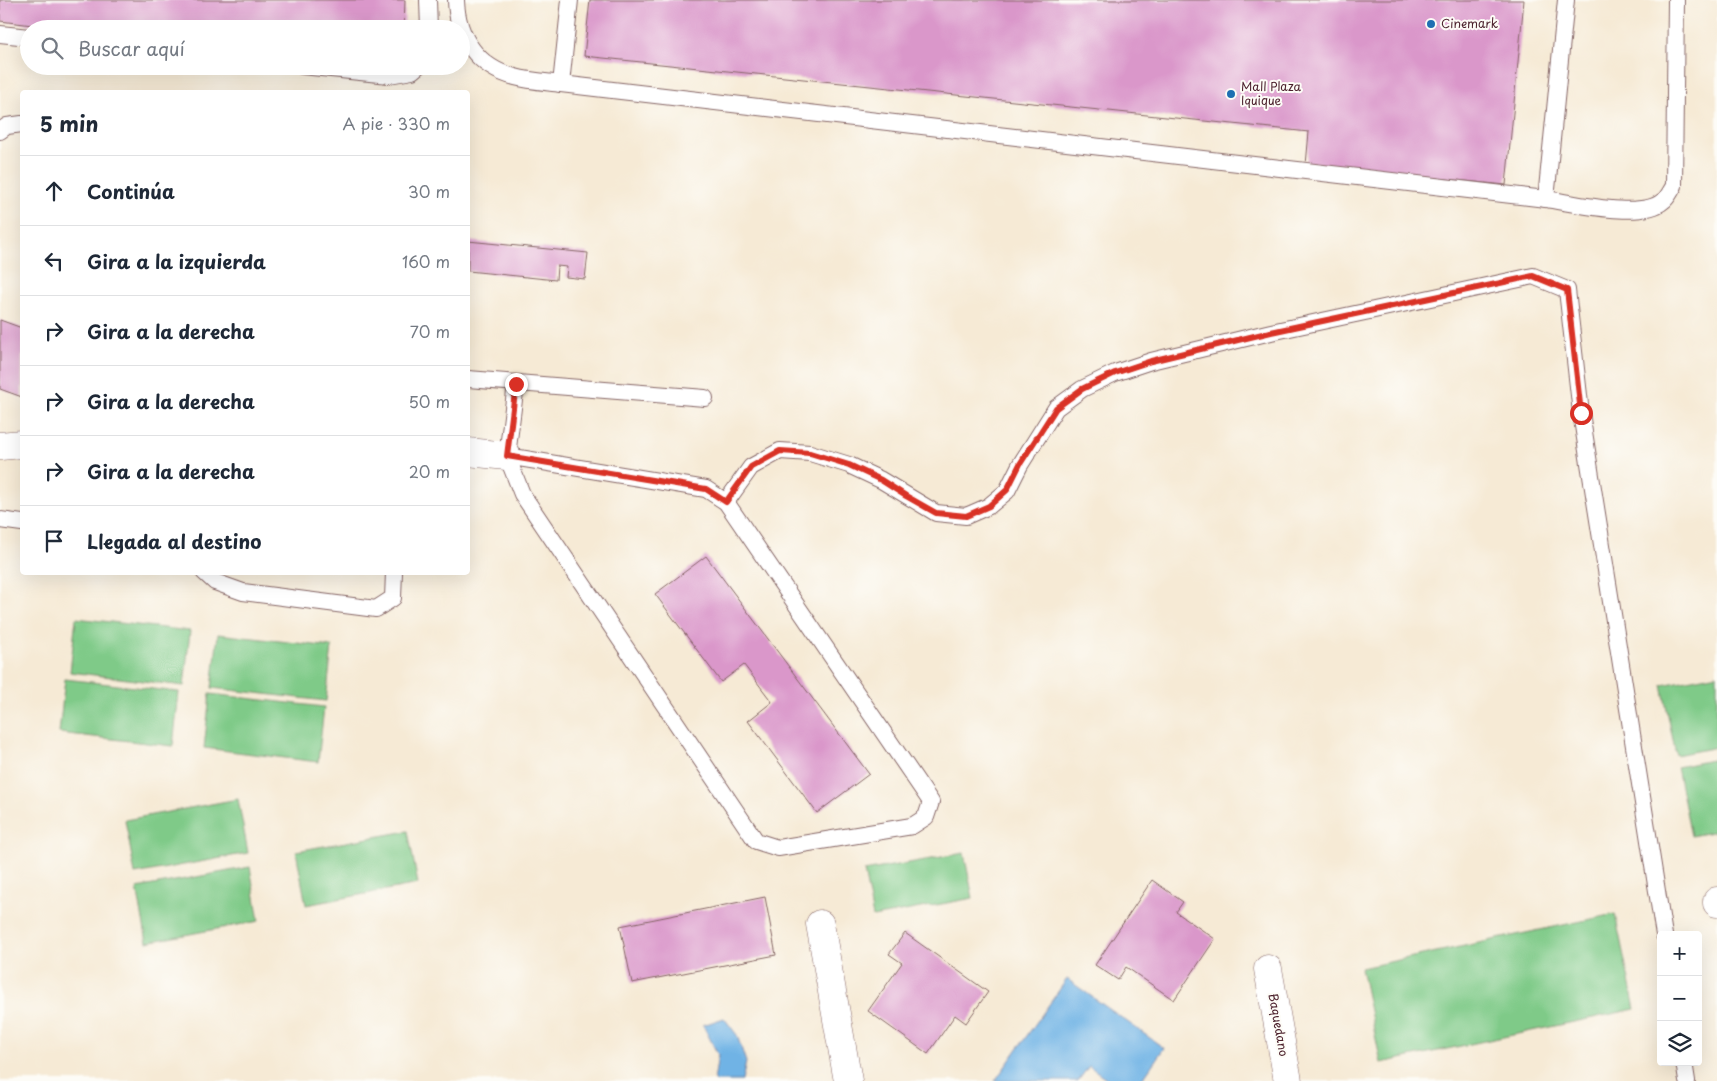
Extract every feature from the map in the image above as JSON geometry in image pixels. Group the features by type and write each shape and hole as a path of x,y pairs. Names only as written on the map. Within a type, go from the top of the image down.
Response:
{"street":[{"path":"0,446 20,444"},
{"path":"470,452 507,456"},
{"path":"820,924 848,1081"},
{"name":"Baquedano","path":"1268,969 1288,1081"}],"lane":[{"path":"428,0 429,20"},
{"path":"456,0 458,20"},
{"path":"561,84 570,0"},
{"path":"1546,199 1566,0"},
{"path":"470,46 476,55 496,70 514,77 561,84 1546,199 1630,211 1649,209 1664,201 1674,186 1676,0"},
{"path":"0,34 20,36"},
{"path":"380,75 395,75"},
{"path":"0,132 7,126 20,124"},
{"path":"726,502 751,467 780,451 810,453 849,465 881,480 936,513 966,516 989,506 1007,490 1020,464 1056,408 1082,389 1115,373 1151,361 1271,332 1533,276 1567,290 1581,413 1663,931"},
{"path":"470,379 705,398"},
{"path":"507,456 706,489 726,502 931,802 926,817 912,826 778,848 756,841 522,494 507,456 516,384"},
{"path":"0,520 20,523"},
{"path":"207,575 215,582 243,592 376,609 393,598 394,575"},
{"path":"1685,1066 1687,1081"}],"green space":[{"path":"76,618 190,631 184,686 70,672"},
{"path":"218,634 332,647 326,701 212,688"},
{"path":"1717,674 1717,747 1676,755 1662,685"},
{"path":"65,679 179,692 173,746 59,733"},
{"path":"210,694 324,707 318,762 204,748"},
{"path":"1717,759 1717,831 1691,836 1677,767"},
{"path":"238,799 248,853 135,874 125,820"},
{"path":"408,831 418,884 306,905 296,851"},
{"path":"964,853 973,898 873,917 864,871"},
{"path":"250,867 259,921 147,942 137,888"},
{"path":"1615,914 1635,1009 1381,1063 1361,968"}],"water":[{"path":"1067,979 1164,1048 1141,1081 1110,1081 1089,1066 1078,1081 995,1081"},
{"path":"724,1018 737,1035 746,1062 742,1081 714,1081 718,1055 703,1025"}],"building":[{"path":"0,0 405,0 404,20 20,20 20,23 0,21"},
{"name":"Mall Plaza Iquique","path":"590,0 1524,0 1506,185 1306,165 1309,132 584,56"},
{"path":"470,241 588,253 585,279 566,277 567,267 557,266 556,280 470,271"},
{"path":"0,320 20,327 20,396 0,389"},
{"path":"706,556 869,774 817,813 748,721 772,702 744,665 721,682 655,594"},
{"path":"1152,880 1183,902 1176,912 1215,939 1174,1000 1126,967 1118,980 1095,965"},
{"path":"765,897 776,955 632,983 620,926"},
{"path":"905,933 988,992 966,1023 955,1015 928,1054 868,1011 902,963 889,954"}],"place":[{"name":"Cinemark","path":"1431,24"},
{"name":"Mall Plaza Iquique","path":"1231,94"}],"route":[{"path":"516,384 507,456 706,489 726,502 751,467 780,451 810,453 849,465 881,480 936,513 966,516 989,506 1007,490 1039,432 1056,408 1082,389 1115,373 1151,361 1271,332 1533,276 1567,290 1581,413"}]}
